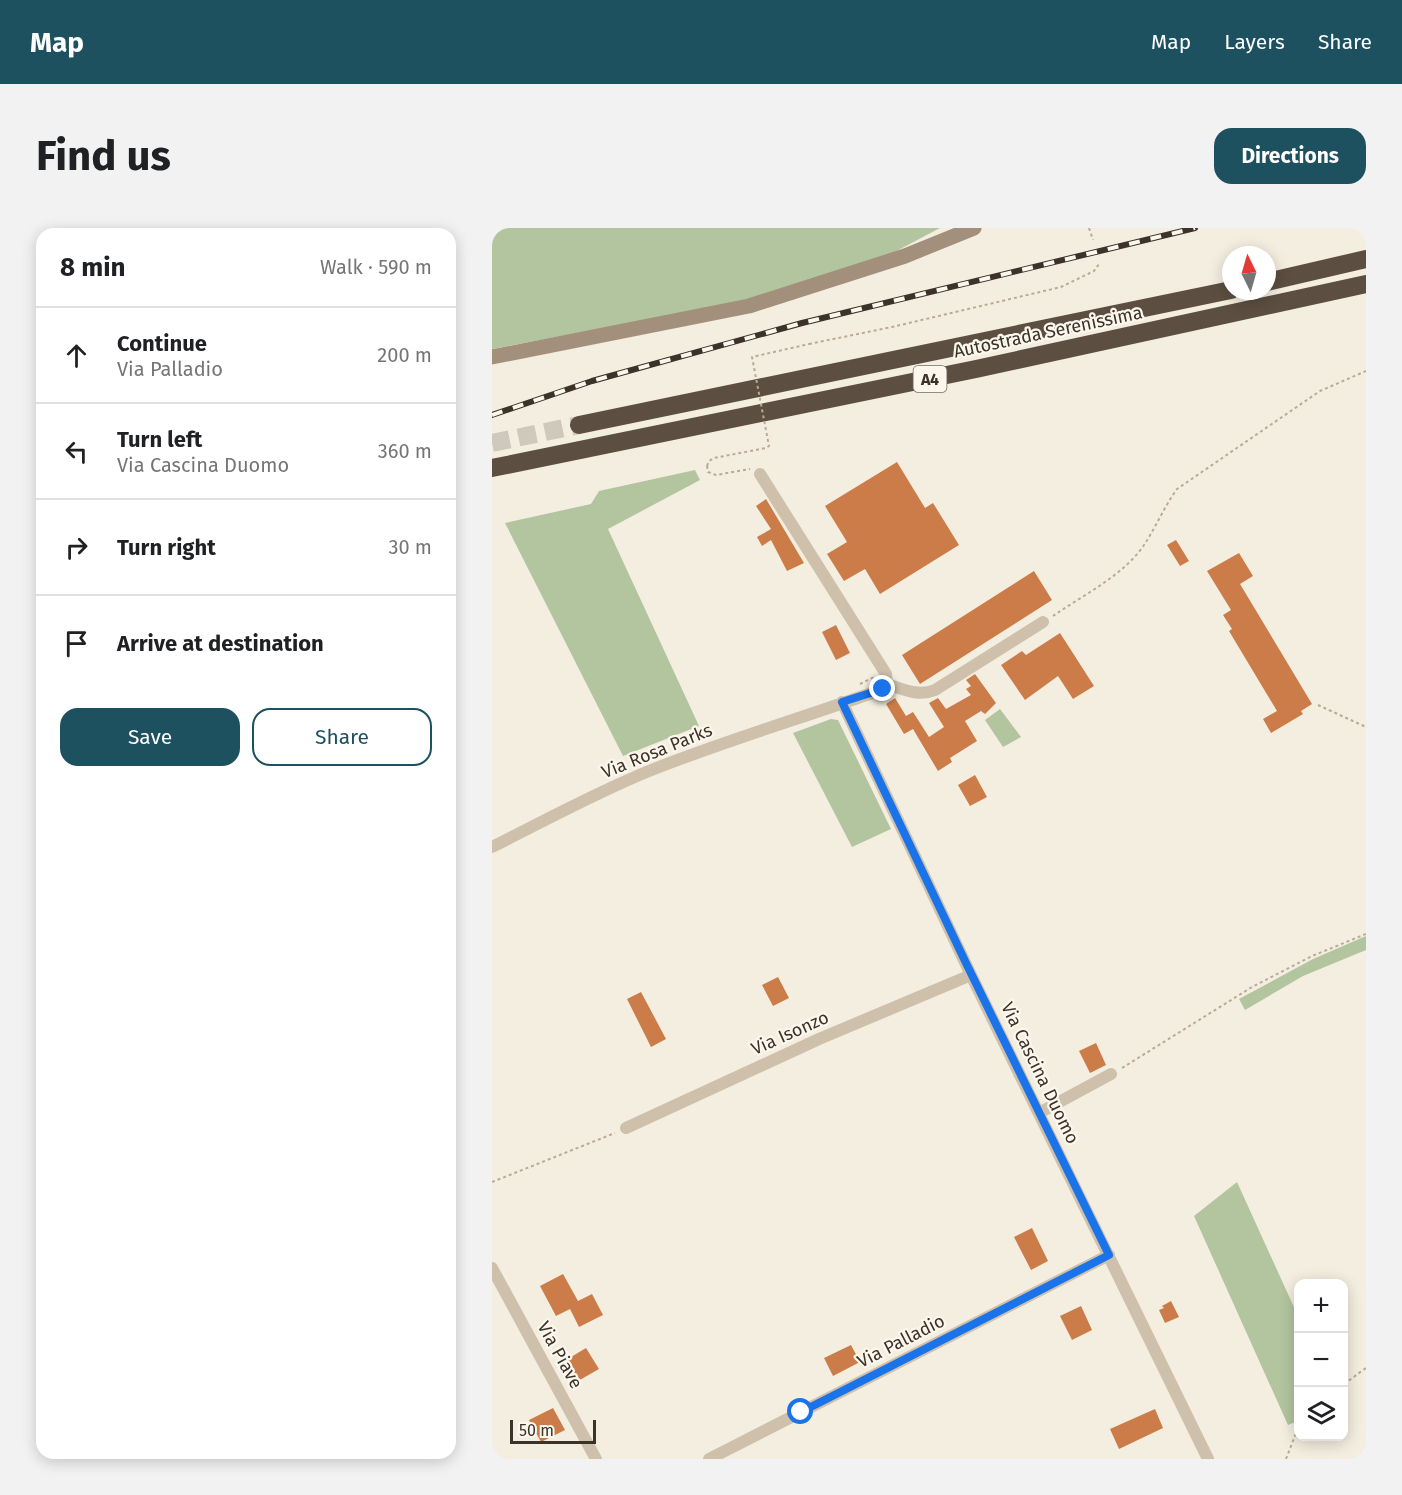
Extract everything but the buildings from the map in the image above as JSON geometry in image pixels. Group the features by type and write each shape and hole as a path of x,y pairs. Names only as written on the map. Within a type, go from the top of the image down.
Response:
{"highway":[{"path":"1276,280 1366,260"},
{"name":"Autostrada Serenissima","path":"492,468 976,369 1366,284"},
{"name":"Autostrada Serenissima","path":"579,425 1222,292"}],"street":[{"path":"905,256 959,228"},
{"path":"492,357 749,306 905,256 975,228"},
{"path":"759,471 886,674 882,680 918,694 926,694 1043,622"},
{"name":"Via Rosa Parks","path":"492,847 648,771 883,689 882,680"},
{"name":"Via Cascina Duomo","path":"842,702 1208,1459"},
{"name":"Via Isonzo","path":"626,1128 819,1039 972,975"},
{"path":"1040,1113 1112,1074"},
{"name":"Via Palladio","path":"709,1459 1109,1255"},
{"name":"Via Piave","path":"492,1268 596,1459"}],"path":[{"path":"1089,228 1093,240"},
{"path":"759,471 716,475 708,472 707,466 714,458 769,446 752,357 1061,287 1094,271 1099,264"},
{"path":"1043,622 1114,575 1132,559 1144,545 1161,512 1177,489 1320,391 1366,371"},
{"path":"859,684 882,680"},
{"path":"1318,705 1366,727"},
{"path":"1112,1074 1252,987 1312,956 1366,934"},
{"path":"492,1182 626,1128"},
{"path":"1348,1381 1366,1368"},
{"path":"1286,1459 1294,1440"}],"green space":[{"path":"492,228 940,228 887,256 805,284 722,306 492,349"},
{"path":"695,470 700,480 608,529 699,726 623,756 505,523 591,504 599,491"},
{"path":"1000,709 1021,737 1003,747 985,720"},
{"path":"831,719 838,720 891,829 852,847 793,733"},
{"path":"1366,936 1366,950 1303,976 1245,1010 1239,999 1313,959"},
{"path":"1237,1182 1294,1307 1294,1423 1288,1425 1194,1216"}],"tunnel":[{"path":"492,443 579,425"}],"railway":[{"path":"492,415 592,381 802,323 1195,228"}],"route":[{"path":"801,1412 1109,1255 965,961 842,702 883,689"}]}
